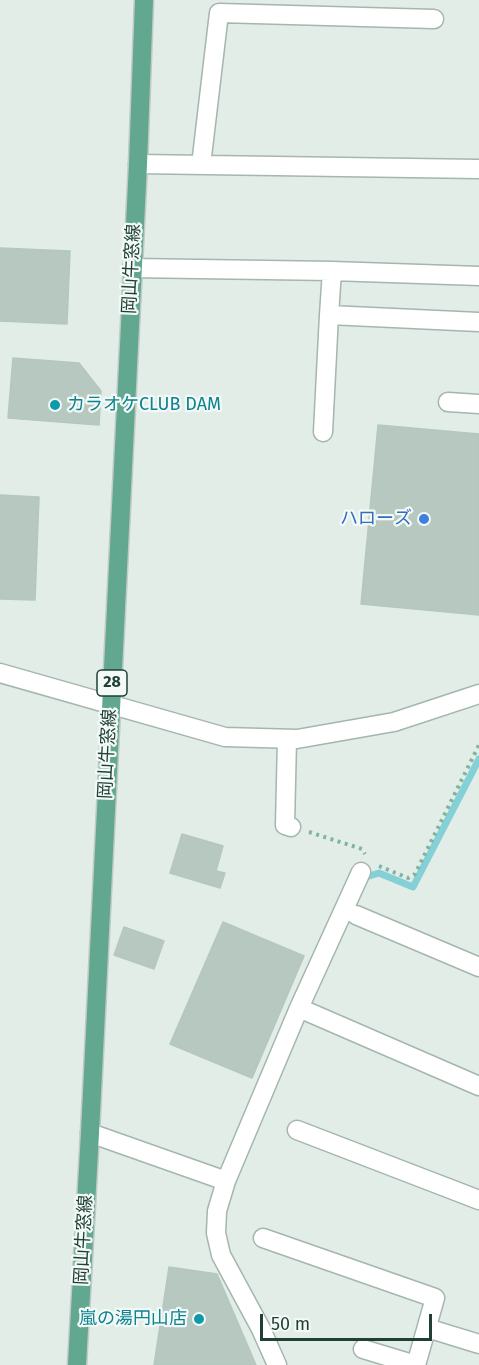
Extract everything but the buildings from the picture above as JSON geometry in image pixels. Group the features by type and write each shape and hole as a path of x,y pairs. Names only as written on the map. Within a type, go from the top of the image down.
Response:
{"main road":[{"name":"岡山牛窓線","path":"77,1365 138,164 144,0"}],"street":[{"path":"201,165 219,13 434,19"},
{"path":"138,164 479,169"},
{"path":"132,268 479,276"},
{"path":"323,432 332,271"},
{"path":"329,315 479,322"},
{"path":"448,402 479,404"},
{"path":"0,673 225,738 297,740 394,722 479,694"},
{"path":"287,739 285,825 291,827"},
{"path":"277,1365 261,1329 221,1255 216,1233 217,1211 226,1181 303,1010 361,872"},
{"path":"356,915 479,967"},
{"path":"303,1010 479,1086"},
{"path":"297,1130 479,1200"},
{"path":"90,1133 226,1181"},
{"path":"263,1238 435,1298 416,1365 363,1349"},
{"path":"427,1328 479,1344"}],"path":[{"path":"361,872 378,866 408,878 415,874 479,745"},
{"path":"291,827 362,849 366,858 361,872"}],"waterway":[{"path":"364,881 366,877 379,873 413,887 479,759"}],"place":[{"name":"カラオケCLUB DAM","path":"55,405"},
{"name":"ハローズ","path":"424,519"},
{"name":"嵐の湯円山店","path":"199,1319"}]}
